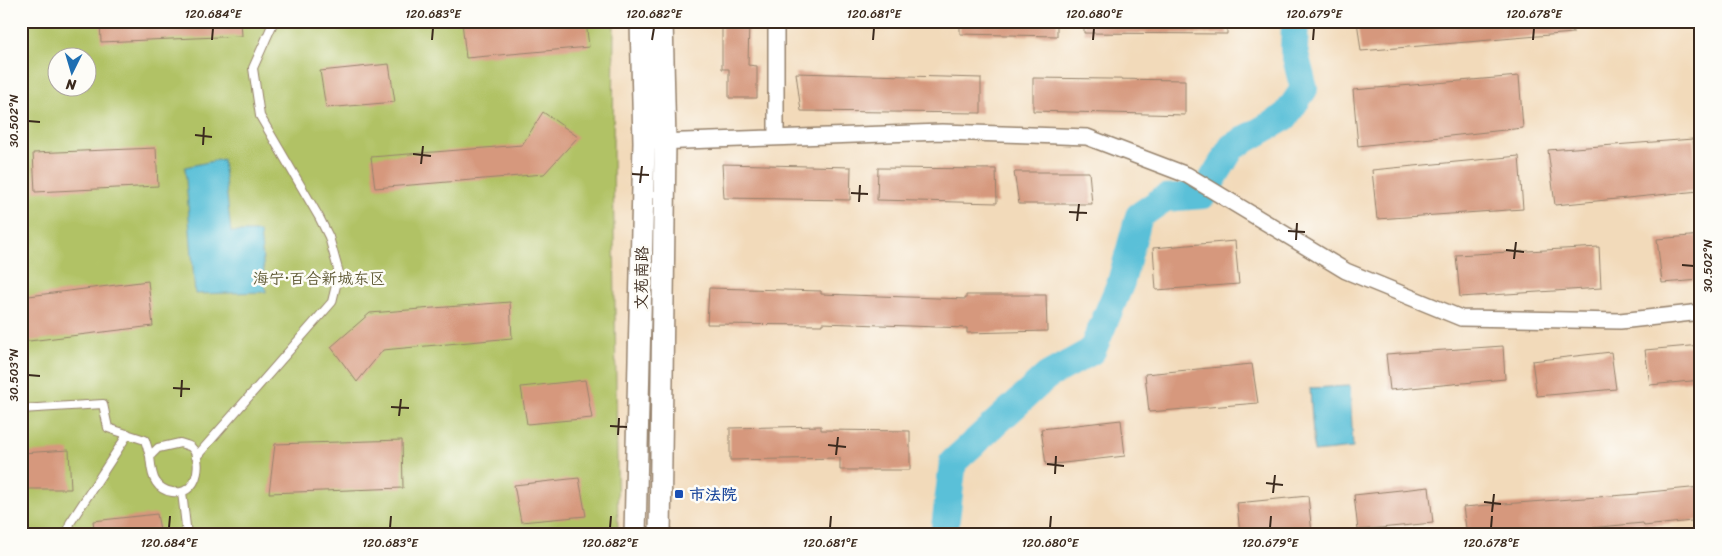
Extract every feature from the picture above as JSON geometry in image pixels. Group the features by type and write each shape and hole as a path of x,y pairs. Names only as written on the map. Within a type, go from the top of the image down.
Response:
{"main road":[{"name":"文苑南路","path":"641,21 655,142 660,535"},
{"name":"文苑南路","path":"635,535 662,21"}],"street":[{"path":"776,21 776,138"},
{"path":"655,142 942,132 1087,137 1188,175 1346,271 1462,318 1620,321 1701,312"}],"lane":[{"path":"196,457 332,302 339,272 326,230 260,116 253,68 274,21"},
{"path":"21,410 103,404 108,428 144,440 156,482 164,489 175,493 182,492 191,487 196,477 198,466 196,457 190,447 180,443 158,448 150,456"},
{"path":"68,535 70,523 128,434"},
{"path":"182,492 188,535"}],"green space":[{"name":"海宁·百合新城东区","path":"21,21 614,21 613,155 618,535 21,535"}],"water":[{"path":"223,159 231,232 260,232 266,292 195,294 185,167"},
{"path":"1350,386 1353,448 1314,452 1310,388"}],"building":[{"path":"100,21 241,21 242,36 101,42"},
{"path":"586,21 589,47 466,58 462,22"},
{"path":"722,21 749,21 748,65 757,66 757,98 729,98 729,69 722,69"},
{"path":"960,21 1057,21 1057,36 960,34"},
{"path":"1084,21 1227,21 1227,34 1084,33"},
{"path":"1357,21 1572,21 1573,33 1361,51"},
{"path":"389,64 395,102 326,108 320,71"},
{"path":"796,73 981,78 981,113 801,111"},
{"path":"1519,76 1523,128 1358,146 1353,90"},
{"path":"1033,78 1185,80 1185,115 1033,111"},
{"path":"543,112 578,137 544,174 375,188 371,157 522,145"},
{"path":"1693,139 1699,191 1555,205 1548,150"},
{"path":"156,148 158,186 35,192 33,153"},
{"path":"1519,156 1523,209 1377,219 1372,170"},
{"path":"722,164 851,167 850,200 724,198"},
{"path":"878,168 996,169 997,203 877,200"},
{"path":"1014,172 1089,172 1092,204 1019,204"},
{"path":"1701,235 1701,280 1662,283 1657,239"},
{"path":"1235,241 1239,284 1156,290 1153,248"},
{"path":"1599,247 1601,288 1460,297 1456,255"},
{"path":"148,281 153,326 21,342 21,297"},
{"path":"709,288 821,291 821,294 966,299 966,295 1046,295 1047,331 967,333 967,328 822,323 822,325 707,324"},
{"path":"510,302 512,338 383,350 357,382 331,347 370,313"},
{"path":"1701,345 1701,380 1650,385 1645,350"},
{"path":"1503,346 1505,379 1390,390 1386,354"},
{"path":"1611,352 1616,389 1537,396 1532,361"},
{"path":"1252,364 1258,403 1149,412 1145,374"},
{"path":"585,380 592,418 527,424 521,387"},
{"path":"1121,420 1125,456 1046,465 1041,429"},
{"path":"821,426 821,430 910,431 910,470 840,470 840,458 730,460 730,428"},
{"path":"402,440 403,488 269,493 275,444"},
{"path":"69,450 71,489 21,489 21,453"},
{"path":"579,478 586,516 521,522 514,485"},
{"path":"1429,487 1433,523 1358,530 1354,495"},
{"path":"1701,487 1701,520 1644,526 1643,523 1515,535 1467,535 1463,507 1638,494"},
{"path":"1308,496 1312,533 1240,535 1237,503"},
{"path":"157,514 161,535 95,535 93,521"}],"waterway":[{"path":"944,535 953,462 1047,376 1092,351 1121,282 1139,216 1165,198 1203,195 1232,147 1285,117 1304,89 1294,50 1295,21"}],"place":[{"name":"市法院","path":"679,494"}]}
